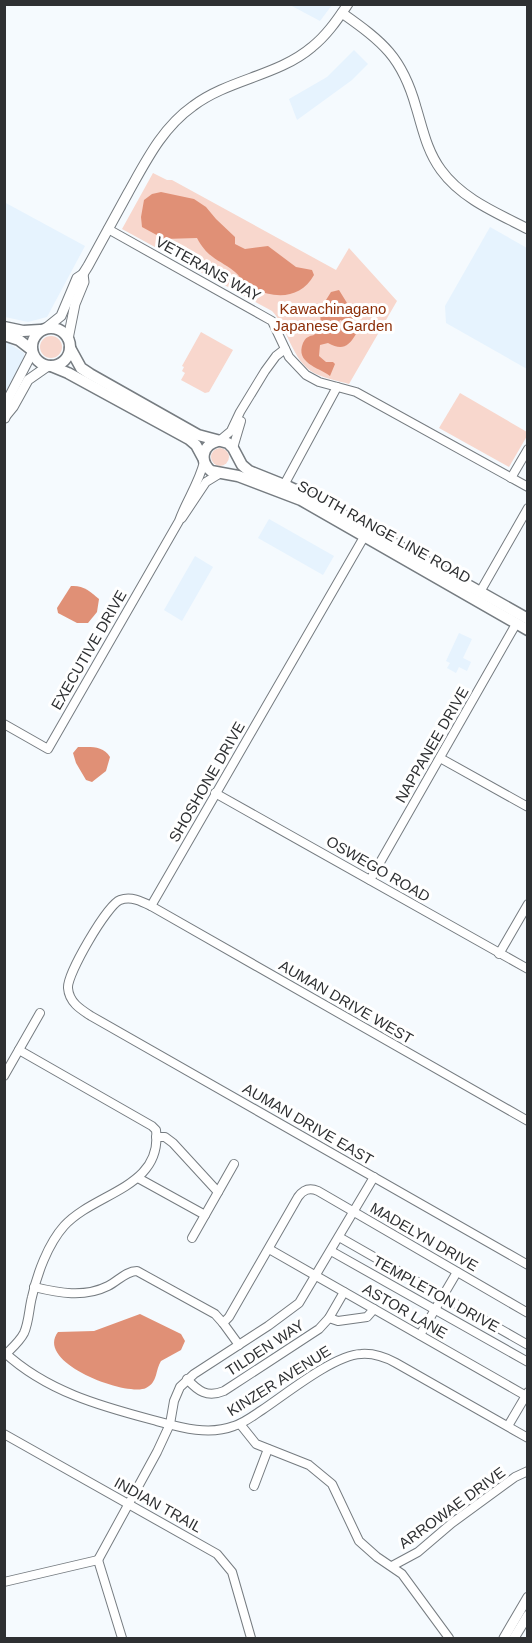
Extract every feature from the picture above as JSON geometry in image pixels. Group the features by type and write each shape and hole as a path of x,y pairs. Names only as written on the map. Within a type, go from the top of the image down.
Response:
{"main road":[{"path":"4,327 23,331 59,329 69,343 81,368 189,430 218,441"},
{"path":"32,352 33,339 43,329"},
{"path":"4,335 19,340 32,352 38,362 71,374 189,440 196,445 203,460 208,469 220,474 228,471 234,465 234,450 225,441 218,441 209,444 203,460"},
{"path":"49,366 62,363 66,358 69,343"},
{"name":"SOUTH RANGE LINE ROAD","path":"234,450 247,470 315,499 528,620"},
{"name":"SOUTH RANGE LINE ROAD","path":"220,474 238,476 295,498 528,630"}],"street":[{"path":"43,329 61,316 77,278 83,274 157,143 181,115 203,98 280,66 302,54 324,36 348,4"},
{"path":"342,13 381,41 396,59 411,90 429,149 451,182 476,201 528,229"},
{"name":"VETERANS WAY","path":"108,229 272,321 292,361 306,375 356,392 528,487"},
{"path":"69,343 75,304 84,282 83,274"},
{"path":"218,441 231,431 240,412 274,359 285,349"},
{"path":"4,418 6,403 32,352"},
{"path":"4,418 28,380 49,366"},
{"path":"284,485 337,387"},
{"path":"234,450 246,405"},
{"path":"511,478 528,449"},
{"name":"EXECUTIVE DRIVE","path":"4,724 48,748 179,521 201,473 203,460"},
{"name":"EXECUTIVE DRIVE","path":"179,521 206,482 220,474"},
{"path":"480,592 528,508"},
{"name":"SHOSHONE DRIVE","path":"152,906 364,537"},
{"name":"NAPPANEE DRIVE","path":"369,880 516,624"},
{"path":"440,758 528,807"},
{"name":"OSWEGO ROAD","path":"215,793 528,969"},
{"name":"AUMAN DRIVE EAST","path":"152,906 135,899 123,899 117,901 105,913 68,982 71,998 76,1005 91,1016 528,1265"},
{"path":"499,954 528,904"},
{"name":"AUMAN DRIVE WEST","path":"152,906 528,1121"},
{"path":"4,1076 40,1013"},
{"path":"5,1353 24,1332 34,1287 54,1240 63,1227 85,1210 138,1178 150,1164 154,1155 156,1137 156,1130 152,1126 19,1050"},
{"path":"156,1137 165,1137 173,1143 218,1192"},
{"path":"192,1238 234,1164"},
{"path":"122,1638 98,1560 170,1424 177,1392 187,1380 299,1303 374,1177"},
{"path":"138,1178 205,1215"},
{"name":"MADELYN DRIVE","path":"268,1249 298,1197 307,1189 315,1190 528,1313"},
{"name":"TEMPLETON DRIVE","path":"339,1237 528,1345"},
{"path":"223,1323 229,1317 268,1249"},
{"name":"ASTOR LANE","path":"268,1249 527,1395"},
{"name":"TEMPLETON DRIVE","path":"332,1251 528,1362"},
{"path":"34,1287 62,1293 85,1293 103,1288 127,1273 137,1271 215,1314 239,1345"},
{"path":"420,1335 457,1272"},
{"name":"TILDEN WAY","path":"187,1380 204,1393 213,1395 221,1393 315,1332 329,1318 344,1292"},
{"path":"329,1318 339,1321 367,1317 374,1309"},
{"name":"KINZER AVENUE","path":"5,1353 33,1374 86,1401 170,1424 215,1431 240,1424 337,1361 361,1354 389,1359 528,1438"},
{"path":"508,1426 527,1395"},
{"path":"240,1424 254,1442 309,1465 332,1484 339,1494 350,1525 359,1541 408,1581 449,1638"},
{"name":"INDIAN TRAIL","path":"4,1434 217,1554 232,1572 251,1638"},
{"path":"254,1486 268,1449"},
{"name":"ARROWAE DRIVE","path":"392,1566 418,1552 452,1523 528,1471"},
{"path":"4,1582 98,1560"},
{"path":"504,1638 528,1597"},
{"path":"514,1638 528,1615"}],"shaded area":[{"path":"290,5 332,5 320,21"},
{"path":"354,50 368,64 352,80 297,120 289,99 327,77"},
{"path":"161,192 194,199 206,207 235,237 235,244 245,249 268,246 296,267 312,270 314,275 308,284 292,294 273,295 254,288 210,255 197,238 164,239 142,227 144,200 152,194"},
{"path":"4,202 85,246 47,317 28,322 5,317"},
{"path":"490,227 527,248 527,369 446,323 445,306"},
{"path":"339,290 355,316 349,323 340,320 339,322 346,331 356,334 344,346 337,347 328,343 320,345 319,356 326,362 335,364 330,376 309,364 301,350 305,339 314,335 319,328 322,309 331,292"},
{"path":"5,341 24,353 24,358 5,399"},
{"path":"269,519 334,556 323,575 258,538"},
{"path":"195,556 213,567 182,621 164,610"},
{"path":"71,586 86,589 99,599 97,612 88,623 77,623 58,613 57,608"},
{"path":"459,633 472,639 463,658 471,662 467,671 459,667 456,673 447,668 450,663 446,661"},
{"path":"78,747 104,750 110,757 106,771 92,782 86,780 76,763 73,753"},
{"path":"140,1314 181,1334 185,1341 181,1350 161,1361 154,1379 146,1388 121,1387 86,1375 70,1366 59,1355 54,1344 58,1332 94,1331"}],"green space":[{"name":"Kawachinagano Japanese Garden","path":"153,173 172,180 336,270 349,248 397,301 349,384 318,375 307,368 295,353 272,311 122,229"},
{"path":"201,332 233,350 209,392 205,393 181,380 185,373 182,371 184,367 182,366"},
{"path":"47,336 55,336 62,343 62,351 55,358 47,358 40,351 40,343"},
{"path":"460,393 527,432 527,436 509,467 439,428"},
{"path":"220,448 228,453 229,457 224,465 220,466 212,461 211,457 216,449"}]}
